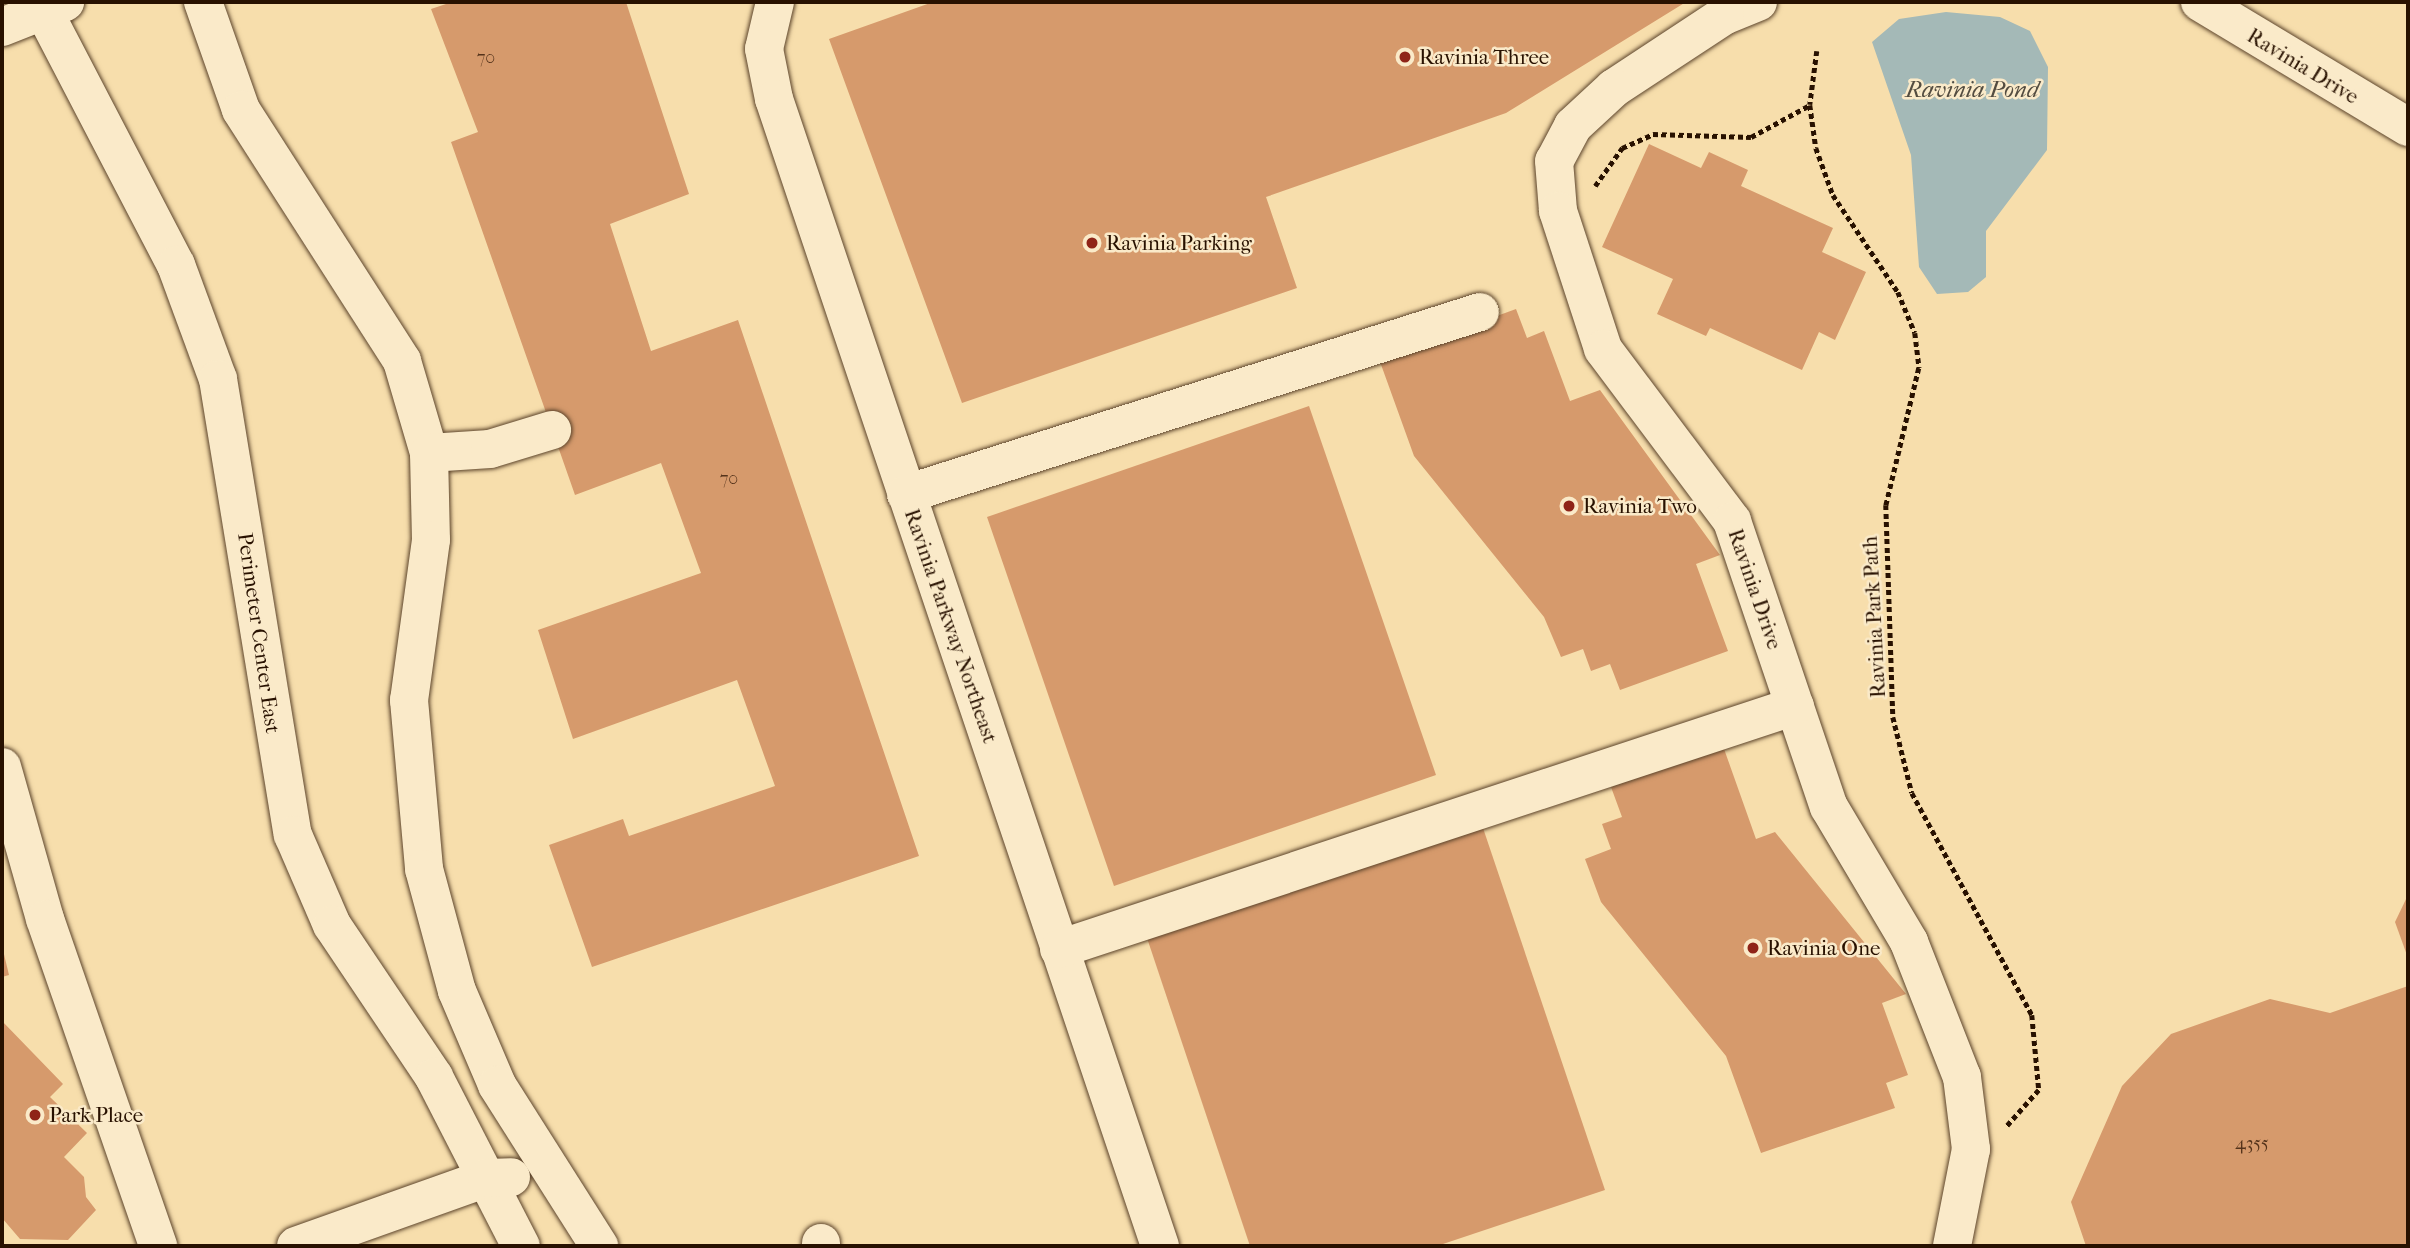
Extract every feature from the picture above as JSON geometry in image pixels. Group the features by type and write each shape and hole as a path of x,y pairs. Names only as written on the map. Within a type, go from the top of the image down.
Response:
{"street":[{"path":"203,2 241,110 402,361 429,453 431,540 409,700 416,814 440,934 497,1086 590,1234"},
{"name":"Ravinia Parkway Northeast","path":"775,2 764,49 774,99 1160,1246"},
{"name":"Ravinia Drive","path":"1759,2 1725,15 1614,88 1573,126 1554,161 1565,237 1603,349 1732,521 1829,807 1909,942 1962,1077 1971,1149 1952,1246"},
{"name":"Ravinia Drive","path":"2200,2 2408,127"},
{"path":"2,27 49,5"},
{"name":"Perimeter Center East","path":"49,5 176,265 218,379 293,835 332,925 402,1024 487,1178 521,1246"},
{"path":"906,494 1480,312"},
{"path":"429,453 490,449 552,429"},
{"path":"1059,949 1795,706"},
{"path":"2,767 45,919 158,1246"},
{"path":"487,1178 499,1153 497,1086"},
{"path":"296,1246 487,1178 537,1184 590,1234"}],"path":[{"name":"Ravinia Park Path","path":"1817,51 1810,105 1833,195 1898,292 1915,333 1919,368 1900,430 1885,541 1893,717 1912,793 2032,1015 2039,1090 2002,1132 1971,1149"},
{"path":"1565,237 1622,148 1653,134 1751,137 1810,105"}],"water":[{"name":"Ravinia Pond","path":"1946,12 2000,17 2030,31 2048,67 2047,150 1986,231 1986,277 1968,292 1937,294 1919,267 1911,155 1872,42 1899,19"}],"building":[{"path":"452,2 626,2 689,194 610,224 651,351 738,320 919,856 592,967 549,845 623,819 629,836 775,786 737,680 573,739 538,630 701,573 661,463 575,495 451,142 478,132 431,9"},
{"name":"Ravinia Parking","path":"933,2 1686,2 1506,113 1266,197 1297,288 962,403 829,39"},
{"path":"1649,144 1701,168 1709,152 1748,170 1741,186 1833,228 1822,252 1866,272 1835,340 1819,332 1802,370 1710,328 1706,336 1657,314 1673,279 1602,247"},
{"name":"Ravinia Two","path":"1516,309 1527,338 1544,331 1570,401 1600,390 1720,555 1696,564 1728,651 1620,690 1610,664 1591,671 1583,649 1561,657 1544,617 1414,456 1379,359"},
{"path":"1309,406 1436,775 1114,886 987,517"},
{"name":"Ravinia One","path":"1723,746 1756,839 1775,832 1906,994 1882,1003 1908,1075 1886,1083 1895,1108 1761,1153 1726,1056 1601,902 1585,859 1611,849 1602,824 1622,817 1611,787"},
{"path":"1482,825 1605,1190 1437,1246 1250,1246 1147,938"},
{"path":"2408,895 2408,958 2395,922"},
{"path":"2,946 9,975 2,977"},
{"path":"2408,986 2408,1246 2086,1246 2071,1202 2122,1086 2171,1034 2270,999 2330,1013"},
{"name":"Park Place","path":"2,1021 63,1084 50,1097 87,1133 64,1157 84,1177 86,1197 96,1210 68,1240 20,1239 2,1218"}],"place":[{"name":"Ravinia Three","path":"1405,57"},
{"name":"Ravinia Parking","path":"1092,243"},
{"name":"Ravinia Two","path":"1569,506"},
{"name":"Ravinia One","path":"1753,948"},
{"name":"Park Place","path":"35,1115"}]}
